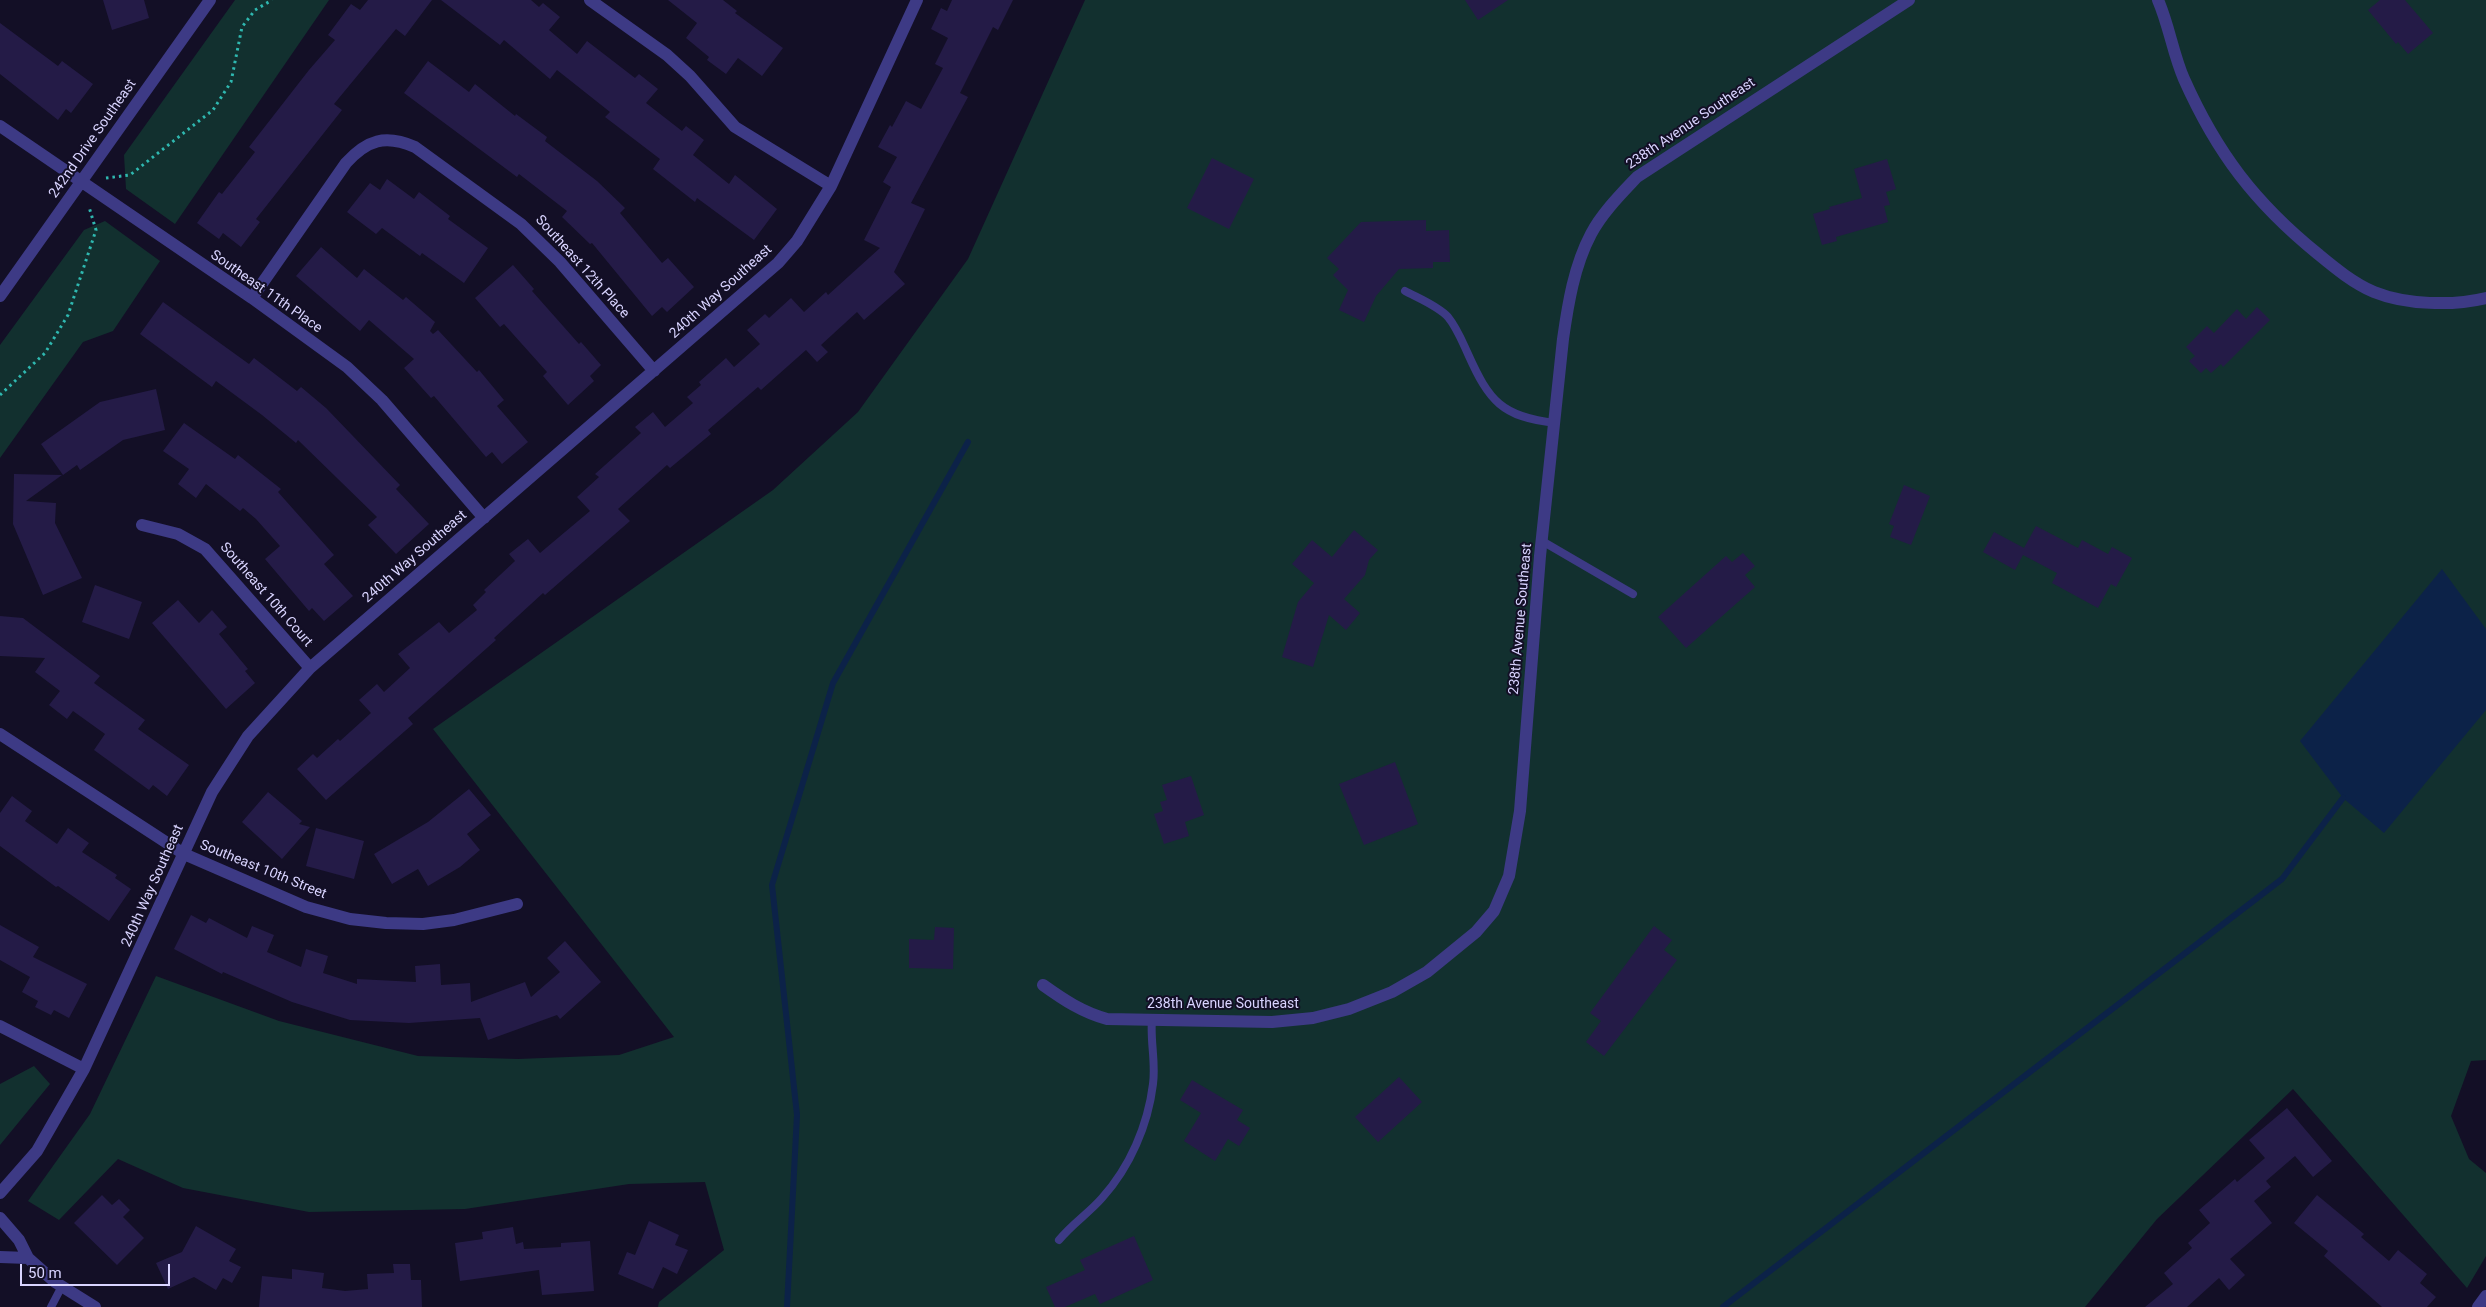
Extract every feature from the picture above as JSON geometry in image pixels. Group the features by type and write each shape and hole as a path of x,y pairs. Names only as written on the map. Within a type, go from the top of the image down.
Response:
{"street":[{"name":"242nd Drive Southeast","path":"0,296 210,0"},
{"path":"590,0 667,55 690,76 736,127 753,140 831,186"},
{"name":"240th Way Southeast","path":"0,1193 37,1151 84,1068 212,792 248,736 310,668 778,263 797,241 831,186 917,0"},
{"name":"238th Avenue Southeast","path":"1043,985 1071,1005 1088,1014 1107,1019 1272,1022 1313,1018 1349,1009 1392,992 1427,972 1476,932 1494,911 1508,876 1520,811 1542,540 1567,310 1580,260 1591,233 1614,202 1637,176 1908,0"},
{"path":"2158,0 2183,77 2220,150 2263,206 2298,238 2340,272 2374,292 2400,299 2440,302 2486,298"},
{"name":"Southeast 11th Place","path":"0,126 252,298 347,368 382,400 484,518"},
{"name":"Southeast 12th Place","path":"252,298 346,163 360,148 375,142 388,140 404,142 415,147 522,224 560,262 654,372"},
{"name":"Southeast 10th Court","path":"142,525 178,534 205,549 310,668"},
{"name":"Southeast 10th Street","path":"0,734 184,854 306,907 350,919 386,923 423,924 454,920 517,904"},
{"path":"0,1026 84,1068"},
{"path":"0,1218 19,1240 28,1258 62,1286 95,1307"},
{"path":"0,1257 28,1258"},
{"path":"2478,1307 2486,1296"}],"lane":[{"path":"1405,291 1446,314 1456,328 1482,385 1502,407 1523,418 1555,423"},
{"path":"1542,540 1633,594"},
{"path":"1058,1240 1074,1221 1102,1198 1119,1177 1132,1154 1145,1118 1153,1084 1154,1060 1150,1038 1152,1020"},
{"path":"50,1307 62,1286"}],"path":[{"path":"0,395 45,353 68,315 96,230 81,182 130,175 213,110 231,82 242,27 255,10 272,0"}],"green space":[{"path":"235,0 329,0 175,224 126,189 124,155"},
{"path":"1085,0 2486,0 2486,1060 2471,1061 2451,1116 2469,1159 2486,1173 2486,1256 2467,1288 2293,1089 2157,1219 2085,1307 658,1307 659,1302 724,1250 705,1182 629,1184 465,1209 309,1212 183,1188 118,1159 59,1220 28,1201 90,1114 156,976 279,1021 418,1056 518,1059 619,1055 674,1037 433,729 773,490 858,412 968,259"},
{"path":"105,221 160,261 113,331 83,342 0,458 0,345 84,230"},
{"path":"34,1066 50,1084 0,1145 0,1084"}],"water":[{"path":"2442,569 2486,629 2486,710 2384,833 2343,798 2300,741"}],"building":[{"path":"103,0 144,0 149,18 112,30"},
{"path":"368,0 432,0 405,36 396,29 334,104 342,110 256,219 260,222 241,247 223,233 219,239 197,223 219,192 222,194 255,152 249,147 335,40 328,35 351,4 360,10"},
{"path":"441,0 531,0 539,7 543,3 560,17 549,30 577,54 587,41 635,78 639,74 658,89 646,103 682,131 686,126 704,140 693,155 729,184 735,175 777,209 754,240 697,198 695,202 653,169 660,159 605,117 610,112 557,70 550,79 504,40 500,45"},
{"path":"668,0 723,0 737,11 735,13 783,48 762,76 738,58 726,74 707,60 709,57 686,38 697,23"},
{"path":"952,0 1013,0 998,30 993,27 960,93 968,97 911,203 925,209 894,272 905,284 864,320 857,312 821,345 828,352 817,362 806,350 761,390 758,387 708,430 711,434 670,468 667,465 618,509 630,521 545,595 543,593 494,638 496,640 408,718 413,724 326,800 297,769 313,754 317,758 338,739 340,741 371,713 359,700 377,684 384,692 410,668 398,654 439,622 449,633 477,610 473,605 486,592 484,590 515,561 509,554 528,539 540,553 590,511 577,497 599,477 595,474 641,433 635,427 653,412 665,427 693,403 687,397 701,385 699,382 726,358 734,367 760,344 747,330 765,314 769,318 791,298 804,312 826,292 828,295 880,248 864,240 891,187 883,182 897,157 878,147 890,125 892,127 906,101 921,109 943,68 935,64 948,38 931,29 941,8 947,11"},
{"path":"1465,0 1508,0 1478,20"},
{"path":"2380,0 2405,0 2433,33 2408,54 2398,42 2396,44 2368,10"},
{"path":"0,23 58,66 62,61 93,84 71,113 66,109 58,120 0,74"},
{"path":"428,61 469,92 475,84 515,116 516,114 547,137 545,141 597,181 625,208 620,213 662,263 668,258 694,287 667,312 662,307 652,316 592,243 590,244 562,217 567,211 519,174 517,177 404,93"},
{"path":"1212,158 1254,179 1229,229 1187,208"},
{"path":"1887,159 1896,189 1886,192 1890,205 1884,206 1888,222 1836,237 1837,241 1822,245 1813,214 1830,209 1829,207 1862,198 1854,169"},
{"path":"387,179 414,199 419,192 450,216 448,219 488,248 464,283 422,253 420,256 382,228 376,234 347,212 370,183 380,190"},
{"path":"1426,220 1426,231 1449,230 1450,262 1433,262 1433,268 1399,269 1376,296 1364,322 1339,310 1348,290 1333,275 1339,269 1327,258 1361,222"},
{"path":"321,247 357,278 364,269 403,300 406,297 435,322 430,331 433,334 438,330 477,372 479,370 504,400 497,406 528,442 502,464 492,452 486,457 434,396 431,398 404,368 414,359 369,320 360,331 296,276"},
{"path":"513,265 534,289 532,291 579,344 581,342 601,365 590,376 594,381 568,405 543,376 547,372 504,324 500,327 475,298"},
{"path":"163,302 249,364 254,358 297,391 301,387 326,408 400,485 396,489 429,524 396,554 368,525 377,517 298,440 296,443 216,381 212,387 140,334"},
{"path":"2257,307 2270,320 2223,367 2221,364 2211,373 2206,368 2201,373 2189,361 2195,356 2186,347 2207,326 2214,333 2237,309 2246,319"},
{"path":"156,389 165,430 123,440 80,470 77,465 63,475 41,444 100,402"},
{"path":"184,423 235,459 238,455 281,489 278,492 334,555 324,564 353,596 324,621 312,608 309,611 265,559 280,546 256,519 243,508 240,511 206,484 196,498 178,484 189,469 163,451"},
{"path":"14,474 62,475 26,501 56,503 55,523 82,578 43,595 13,524"},
{"path":"1904,485 1930,496 1911,545 1890,537 1894,526 1889,524"},
{"path":"2036,526 2078,548 2082,540 2108,554 2112,547 2132,558 2116,587 2111,584 2098,608 2052,583 2057,573 2023,555 2015,570 1983,552 1994,532 2024,548"},
{"path":"1354,530 1378,550 1369,560 1365,575 1344,599 1360,613 1346,630 1329,615 1313,667 1282,657 1298,602 1314,583 1292,564 1312,540 1332,557"},
{"path":"1743,553 1755,566 1745,575 1755,587 1686,648 1658,617 1726,556 1732,562"},
{"path":"95,585 142,602 129,639 82,622"},
{"path":"178,600 199,623 212,610 227,627 219,634 248,669 245,671 255,683 226,709 152,623"},
{"path":"0,616 23,618 100,676 94,683 145,720 138,729 189,765 167,796 153,785 149,790 94,750 105,734 73,711 67,719 49,705 60,691 35,672 45,658 0,656"},
{"path":"1395,762 1418,824 1364,845 1339,784"},
{"path":"1191,776 1204,815 1185,822 1189,836 1164,844 1154,814 1163,811 1160,802 1167,800 1162,785"},
{"path":"469,789 491,815 467,834 480,850 460,867 428,886 418,869 392,884 374,854 428,822"},
{"path":"268,792 302,821 299,824 310,827 282,859 242,822"},
{"path":"12,796 32,811 25,821 57,844 68,828 89,843 82,852 117,875 115,878 131,889 109,921 58,886 56,887 0,846 0,813"},
{"path":"316,828 364,841 354,879 306,866"},
{"path":"191,915 206,923 209,918 247,938 252,926 274,935 267,952 301,967 306,949 328,956 323,973 357,984 357,979 416,982 415,966 440,964 441,985 470,983 471,1002 525,982 531,997 560,972 547,958 565,941 601,982 560,1019 557,1015 488,1040 480,1018 409,1023 350,1020 292,1002 223,972 222,974 174,949"},
{"path":"0,925 39,947 33,957 87,984 69,1018 54,1010 51,1015 35,1007 38,1001 22,992 30,977 0,960"},
{"path":"1654,926 1672,940 1664,950 1677,960 1604,1056 1586,1042 1601,1021 1590,1013"},
{"path":"935,927 954,928 953,969 909,968 909,939 934,940"},
{"path":"1399,1077 1422,1102 1378,1142 1355,1117"},
{"path":"1192,1080 1243,1110 1237,1120 1250,1128 1239,1146 1228,1139 1215,1161 1184,1141 1201,1113 1180,1100"},
{"path":"2287,1108 2332,1161 2313,1177 2295,1156 2266,1181 2271,1187 2254,1201 2272,1223 2230,1259 2245,1275 2229,1290 2219,1278 2187,1307 2145,1307 2173,1284 2164,1273 2192,1248 2188,1243 2210,1223 2199,1210 2235,1179 2237,1182 2265,1158 2249,1140"},
{"path":"102,1195 112,1205 119,1199 130,1210 123,1217 144,1238 117,1265 74,1223"},
{"path":"2317,1195 2364,1234 2361,1237 2389,1261 2398,1250 2427,1274 2420,1283 2436,1297 2427,1307 2382,1307 2324,1256 2328,1251 2294,1223"},
{"path":"649,1221 679,1235 675,1245 688,1250 677,1274 663,1267 653,1289 618,1274 627,1252 635,1255"},
{"path":"196,1226 236,1249 229,1261 241,1267 232,1283 223,1278 216,1290 194,1277 168,1289 156,1263 182,1252"},
{"path":"513,1227 516,1244 523,1242 524,1249 561,1247 561,1243 590,1241 594,1291 542,1295 539,1270 460,1281 455,1243 483,1239 482,1232"},
{"path":"1134,1236 1153,1280 1100,1304 1095,1294 1065,1307 1055,1307 1046,1287 1085,1270 1080,1260"},
{"path":"393,1264 410,1264 411,1280 421,1280 422,1307 259,1307 262,1276 292,1279 292,1269 324,1273 322,1288 345,1291 368,1289 367,1274 394,1273"}],"waterway":[{"path":"787,1307 797,1115 772,885 833,683 968,442"},
{"path":"1723,1307 2282,879 2343,798"}]}
